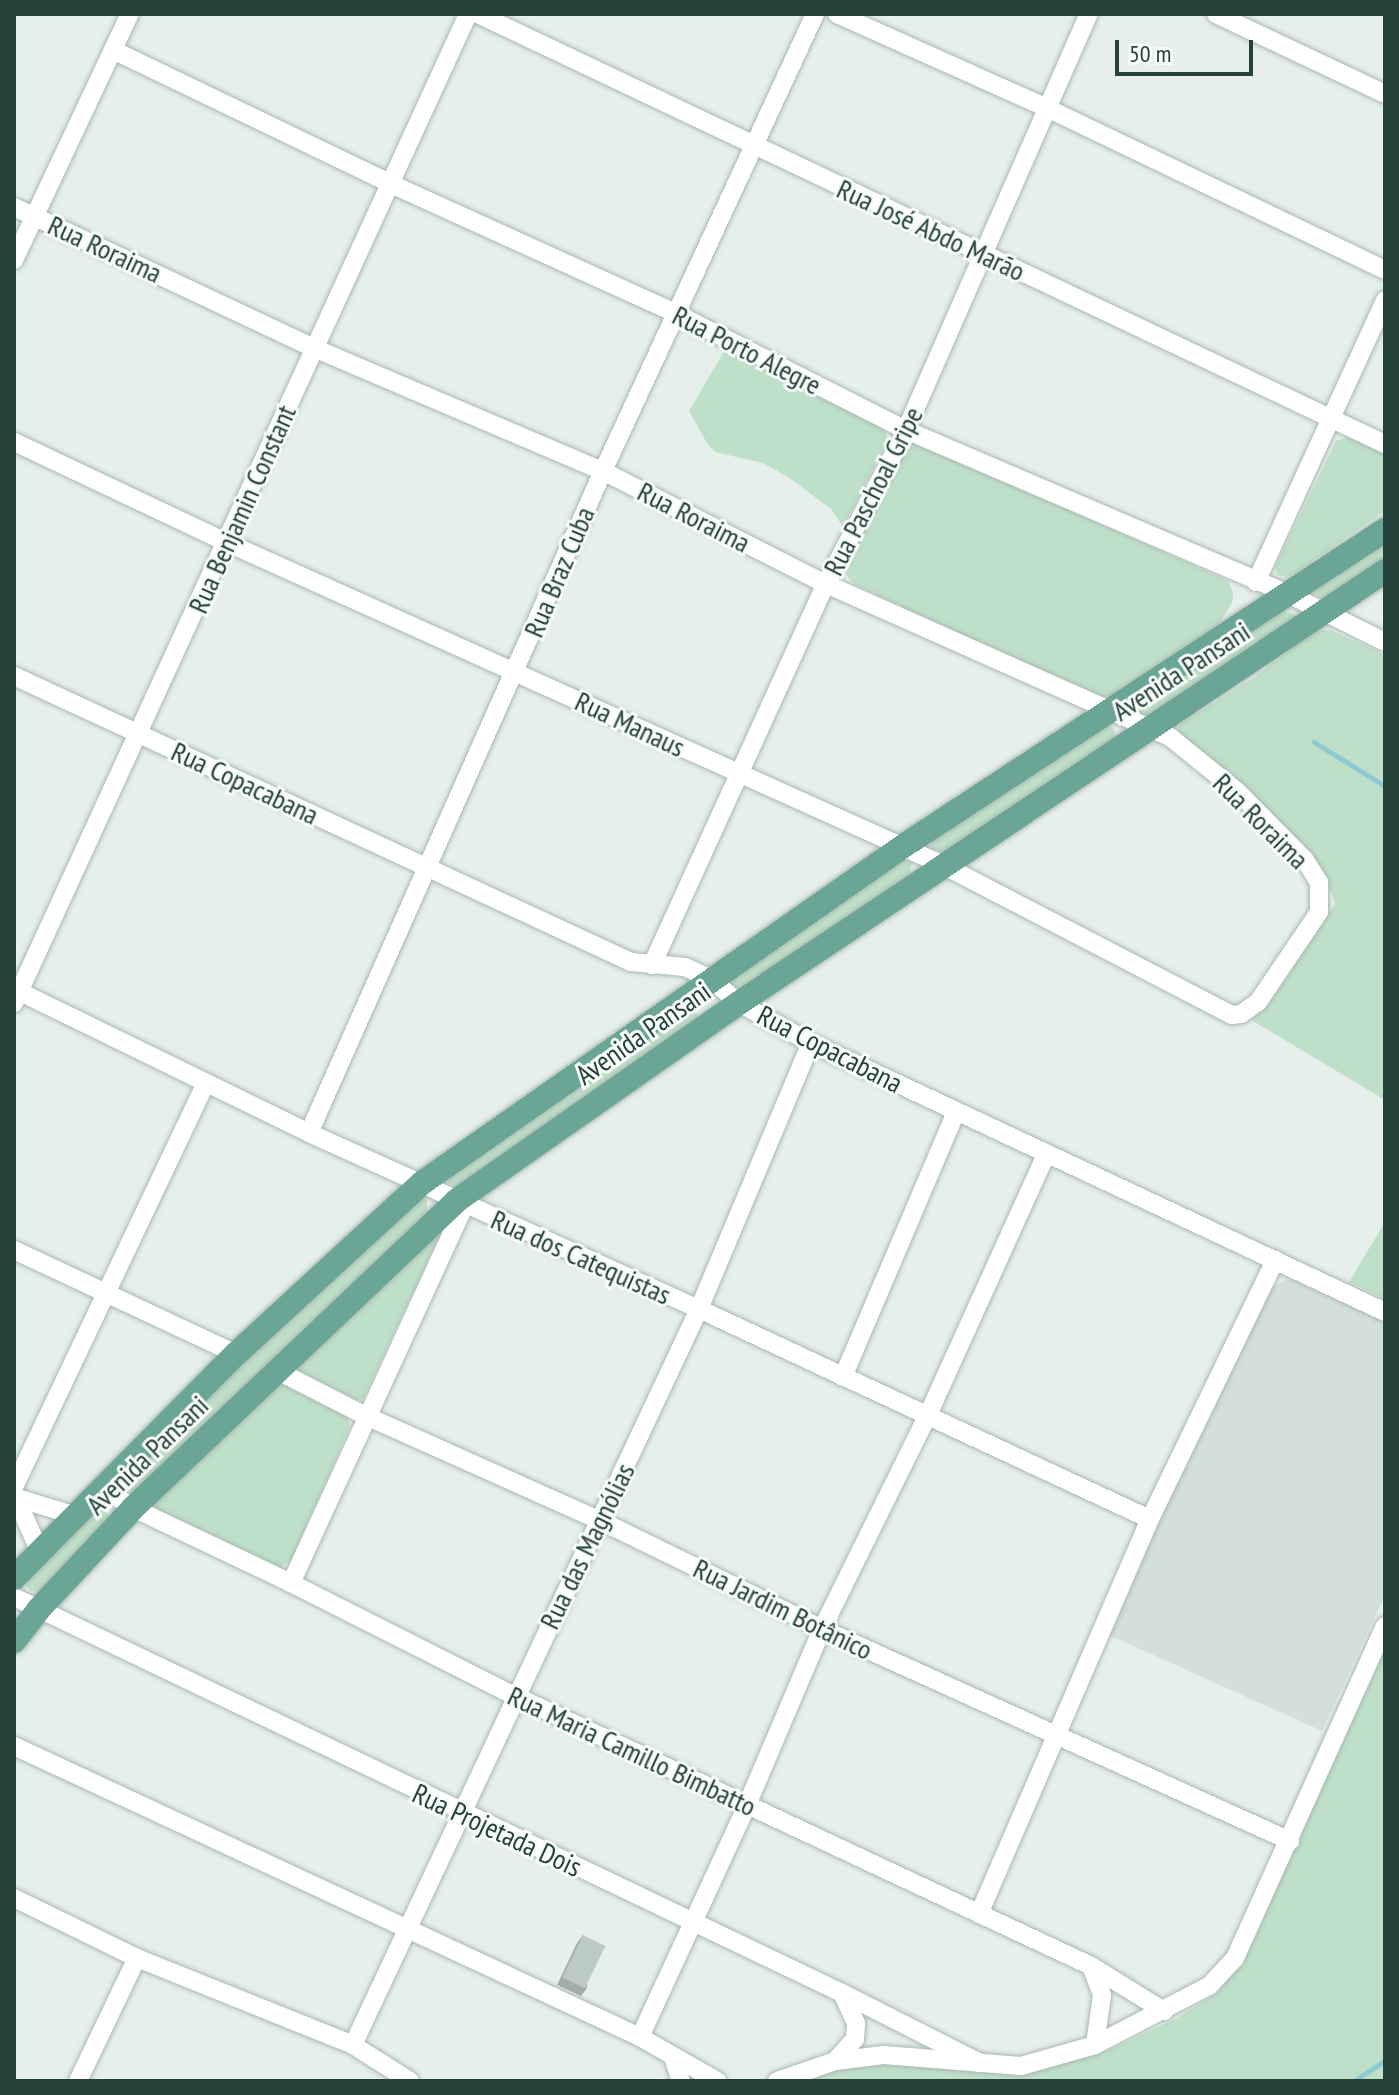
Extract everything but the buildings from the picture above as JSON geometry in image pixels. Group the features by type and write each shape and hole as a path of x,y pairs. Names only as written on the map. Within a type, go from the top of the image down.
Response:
{"main road":[{"name":"Avenida Pansani","path":"14,1578 73,1515 236,1354 422,1183 902,847 1385,530"},
{"name":"Avenida Pansani","path":"14,1641 38,1610 133,1508 464,1199 739,1003 1385,571"}],"street":[{"path":"14,260 130,14"},
{"name":"Rua Benjamin Constant","path":"16,994 228,543 468,14"},
{"name":"Rua José Abdo Marão","path":"478,14 754,148 1385,444"},
{"name":"Rua Braz Cuba","path":"309,1133 603,471 815,14"},
{"path":"837,14 1049,109 1385,270"},
{"name":"Rua Paschoal Gripe","path":"652,965 826,584 906,430 1089,14"},
{"path":"1216,14 1385,94"},
{"name":"Rua Porto Alegre","path":"113,50 391,184 677,314 906,430 1288,594 1385,642"},
{"name":"Rua Roraima","path":"14,207 314,348 603,471 826,584 1170,737 1238,792 1305,860 1319,882 1319,912 1258,1002 1241,1014"},
{"path":"1256,582 1385,300"},
{"name":"Rua Manaus","path":"14,442 228,543 943,865 1223,1011 1241,1014"},
{"name":"Rua Copacabana","path":"14,676 631,962 685,967 711,979 739,1003 811,1043 1385,1312"},
{"name":"Rua dos Catequistas","path":"16,994 309,1133 464,1199 1150,1519"},
{"name":"Rua das Magnólias","path":"353,2045 699,1309 811,1043"},
{"path":"39,1550 15,1494 205,1084"},
{"path":"843,1377 956,1112"},
{"path":"640,2037 747,1805 822,1629 927,1417 1046,1155"},
{"path":"291,1583 464,1199"},
{"path":"14,1250 236,1354"},
{"path":"979,1914 1150,1519 1275,1260"},
{"name":"Rua Jardim Botânico","path":"278,1371 366,1416 601,1521 822,1629 1290,1841"},
{"name":"Rua Maria Camillo Bimbatto","path":"102,1487 133,1508 291,1583 515,1696 1091,1966 1164,2011"},
{"path":"15,1494 73,1515"},
{"name":"Rua Projetada Dois","path":"14,1597 462,1814 842,1993 980,2063"},
{"path":"777,2081 835,2061 884,2055 1021,2066 1095,2045 1164,2011 1223,1975 1235,1958 1290,1841 1385,1626"},
{"path":"14,1746 640,2037 717,2081"},
{"path":"14,1898 137,1958 353,2045 400,2079"},
{"path":"78,2081 137,1958"},
{"path":"1091,1966 1102,1995 1095,2045"},
{"path":"835,2061 855,2039 856,2023 842,1993"},
{"path":"673,2057 681,2081"}],"shaded area":[{"path":"1289,1279 1385,1322 1385,1595 1322,1731 1109,1635 1157,1522 1270,1288"}],"green space":[{"path":"726,348 884,428 888,440 843,527 831,509 788,477 763,463 715,452 707,443 689,411"},
{"path":"1349,436 1385,453 1385,511 1298,571 1287,577 1277,575 1275,567 1336,441"},
{"path":"916,441 1228,581 1233,593 1232,603 1218,625 1116,696 1095,697 854,584 844,572 905,445"},
{"path":"1385,539 1385,559 1325,599 1312,592 1312,586"},
{"path":"1282,610 1295,615 1293,620 1150,718 1133,712 1135,706"},
{"path":"1331,630 1385,655 1385,1100 1251,1020 1270,1002 1335,904 1326,878 1178,733 1179,725 1255,677 1314,631"},
{"path":"1107,725 1114,729 1115,737 944,852 932,849 930,840"},
{"path":"899,858 912,862 909,876 739,989 731,985 730,982"},
{"path":"691,1002 693,1011 701,1018 459,1187 447,1182 446,1179"},
{"path":"419,1196 427,1201 427,1215 135,1492 124,1489 123,1477"},
{"path":"1385,1222 1385,1299 1349,1282"},
{"path":"436,1236 438,1239 363,1399 357,1400 298,1370 298,1363"},
{"path":"287,1384 347,1415 350,1427 291,1560 278,1569 156,1511 154,1499 275,1385"},
{"path":"103,1504 109,1518 42,1592 30,1591 24,1582"},
{"path":"1385,1649 1385,2081 802,2081 839,2068 886,2061 1023,2072 1062,2064 1107,2051 1175,2019 1217,1993 1244,1960"}],"waterway":[{"path":"1314,742 1385,786"},
{"path":"1354,2081 1385,2060"}]}
